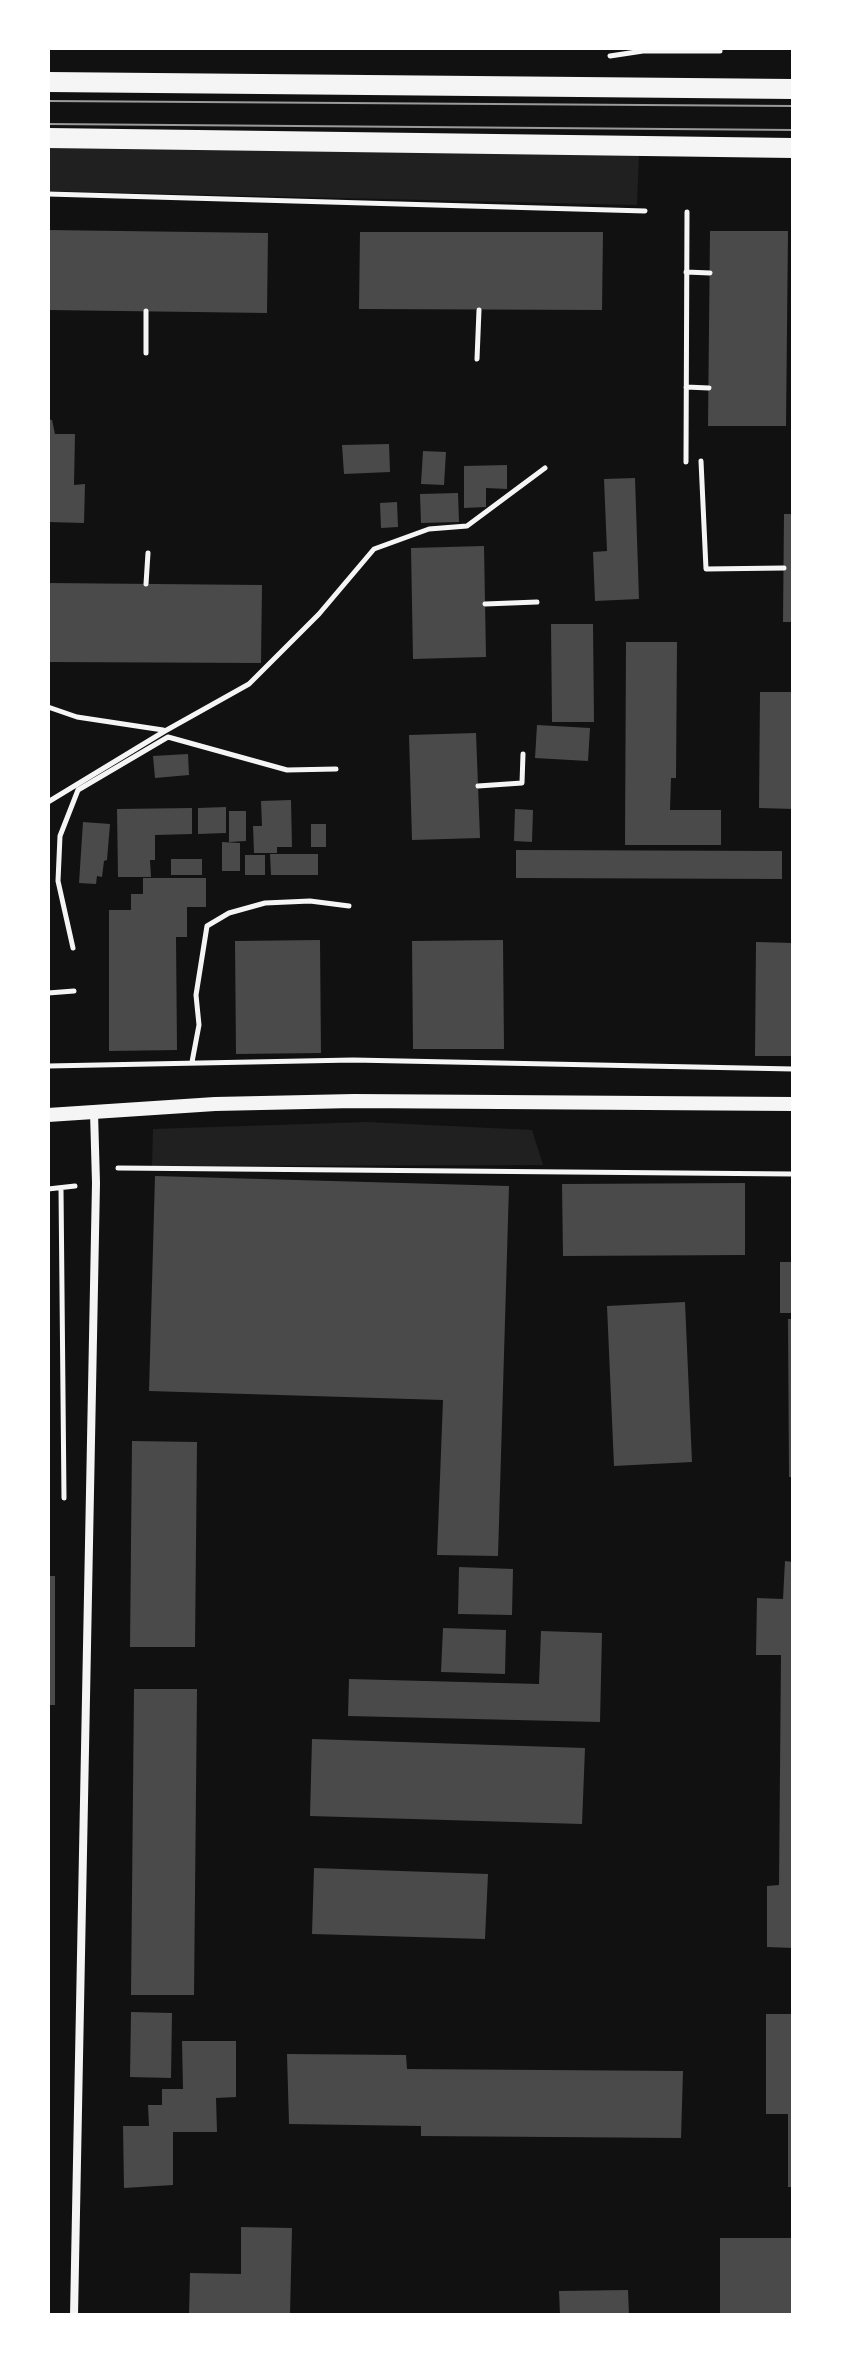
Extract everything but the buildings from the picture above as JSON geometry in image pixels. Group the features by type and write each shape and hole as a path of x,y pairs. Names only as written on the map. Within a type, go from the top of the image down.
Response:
{"main road":[{"path":"48,82 793,89"},
{"path":"48,138 793,148"}],"street":[{"path":"48,1115 215,1104 354,1101 793,1104"},
{"path":"74,2315 96,1167 94,1111"}],"path":[{"path":"48,194 645,211"},
{"path":"686,462 687,212"},
{"path":"686,272 710,273"},
{"path":"477,359 479,310"},
{"path":"146,311 146,353"},
{"path":"686,387 709,388"},
{"path":"701,461 706,569 784,568"},
{"path":"48,802 249,684 319,614 374,549 429,529 467,526 545,468"},
{"path":"146,584 148,553"},
{"path":"485,604 537,602"},
{"path":"48,707 77,717 166,734 287,770 336,769"},
{"path":"73,948 58,881 60,836 78,790 166,734"},
{"path":"478,786 522,783 523,754"},
{"path":"192,1062 199,1025 196,995 207,926 229,913 265,903 310,901 349,906"},
{"path":"48,993 74,991"},
{"path":"48,1066 353,1060 793,1069"},
{"path":"96,1167 793,1174"}],"shaded area":[{"path":"48,147 639,153 637,205 48,191"},
{"path":"367,1122 532,1130 543,1165 152,1166 153,1129"}],"tram line":[{"path":"48,101 793,106"},
{"path":"48,124 793,130"}]}
